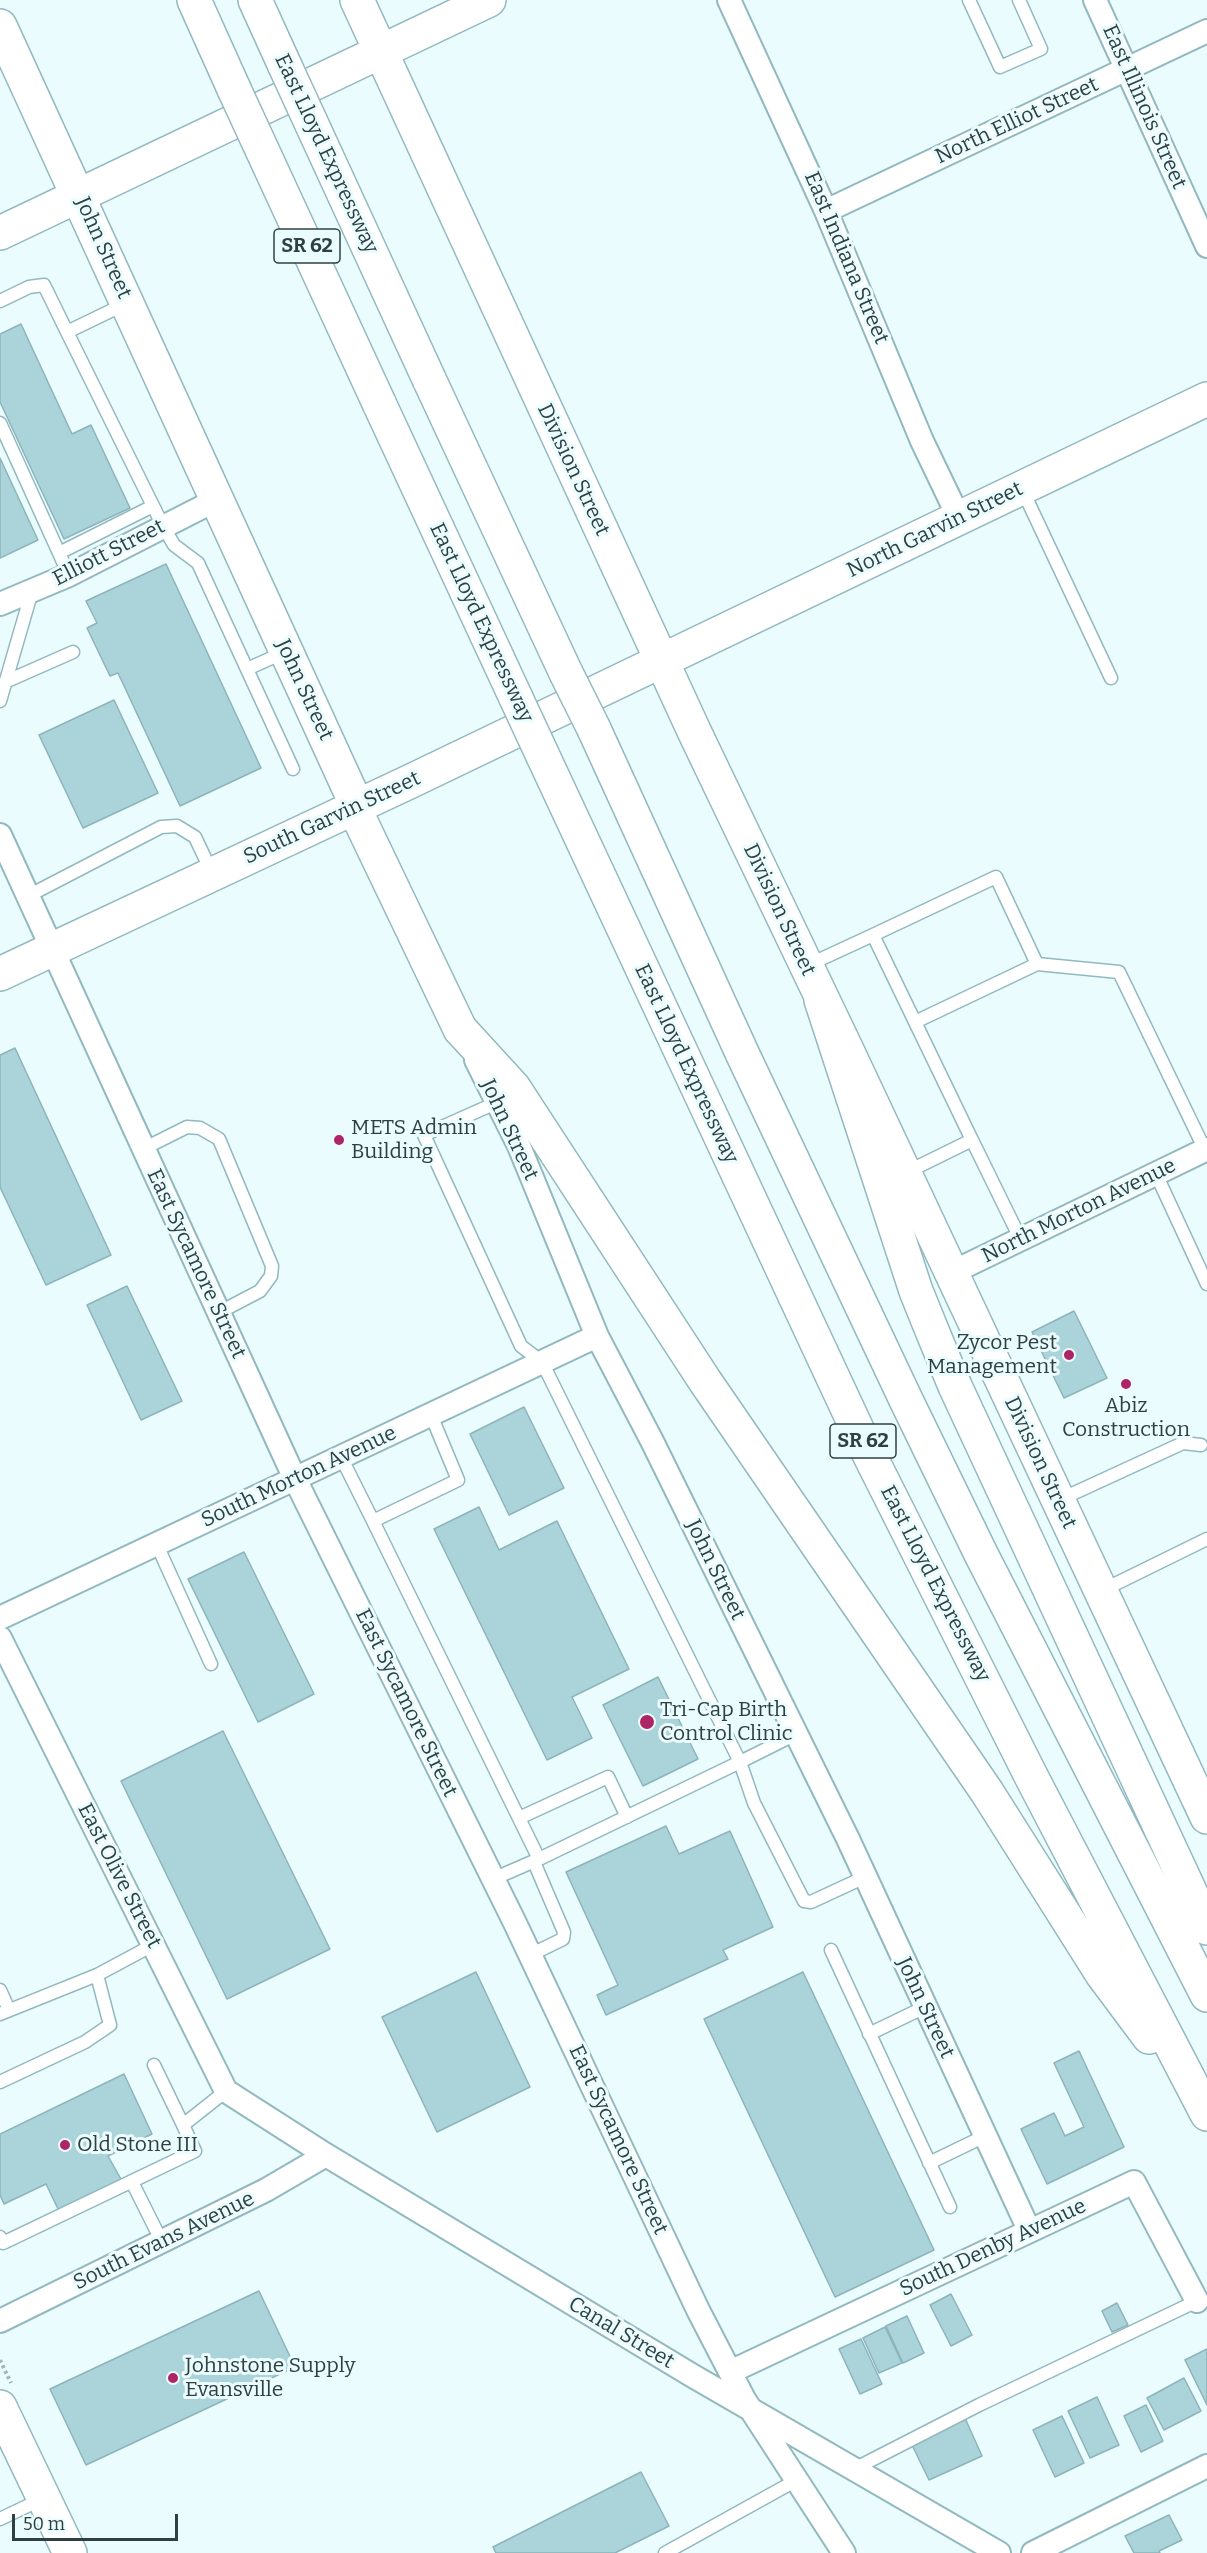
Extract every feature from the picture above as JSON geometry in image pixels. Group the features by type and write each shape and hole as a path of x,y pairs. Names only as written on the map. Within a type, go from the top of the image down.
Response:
{"main road":[{"path":"183,0 218,52"},
{"name":"East Lloyd Expressway","path":"194,0 379,404 864,1443 1031,1776 1207,2115"},
{"name":"East Lloyd Expressway","path":"255,0 743,1055 917,1423 981,1554 1207,1995"},
{"name":"Division Street","path":"357,0 821,1000 845,1046 1207,1817"},
{"path":"0,233 489,0"},
{"name":"John Street","path":"0,26 357,806 358,816 460,1029"},
{"name":"North Garvin Street","path":"662,660 1207,399"},
{"name":"South Garvin Street","path":"0,974 662,660"},
{"path":"821,1000 916,1291 950,1376 1207,1928"},
{"path":"460,1029 514,1088 711,1391 987,1792 1102,1974 1207,2115"},
{"path":"0,2407 70,2553"}],"street":[{"name":"East Indiana Street","path":"729,0 826,211 922,441 959,518"},
{"name":"East Illinois Street","path":"1095,0 1207,246"},
{"name":"North Elliot Street","path":"826,211 1207,31"},
{"name":"Elliott Street","path":"0,604 69,575 216,500"},
{"name":"East Sycamore Street","path":"0,835 295,1479 493,1879 730,2372 795,2481 844,2553"},
{"name":"John Street","path":"460,1029 498,1102 597,1336 652,1441 796,1734 1029,2229"},
{"name":"North Morton Avenue","path":"951,1273 1206,1150"},
{"name":"South Morton Avenue","path":"0,1618 597,1336"},
{"name":"East Olive Street","path":"0,1638 226,2091 247,2105"},
{"name":"Canal Street","path":"247,2105 326,2155 750,2409 999,2553"},
{"name":"South Evans Avenue","path":"0,2322 266,2190 326,2155"},
{"name":"South Denby Avenue","path":"730,2372 1029,2229 1134,2182 1197,2301"},
{"path":"1033,2553 1207,2466"}],"lane":[{"path":"969,0 1000,67 1041,49 1019,0"},
{"path":"0,301 29,287 44,285 163,526 174,545 198,563 293,769"},
{"path":"67,332 128,303"},
{"path":"0,423 69,575"},
{"path":"1022,488 1111,678"},
{"path":"59,553 153,506"},
{"path":"0,701 32,591"},
{"path":"247,669 286,651"},
{"path":"5,682 73,652"},
{"path":"28,896 161,827 177,826 195,837 213,874"},
{"path":"806,966 996,878 1037,964"},
{"path":"873,934 1021,1239"},
{"path":"915,1022 1037,964 1119,972 1206,1150"},
{"path":"498,1102 424,1135 521,1346 542,1362 740,1762 754,1803 804,1901 811,1902 865,1877"},
{"path":"143,1149 187,1127 200,1128 219,1139 272,1266 271,1276 260,1291 218,1313"},
{"path":"904,1174 972,1140"},
{"path":"1156,1174 1207,1284"},
{"path":"373,1521 458,1480 431,1415"},
{"path":"1058,1501 1183,1443 1201,1445"},
{"path":"341,1457 519,1818 564,1932 563,1939 530,1955"},
{"path":"1101,1592 1207,1539"},
{"path":"157,1545 212,1664"},
{"path":"493,1879 536,1861 796,1734"},
{"path":"519,1818 608,1777 627,1817"},
{"path":"0,1990 4,2012 97,1975 153,1945"},
{"path":"831,1950 950,2207"},
{"path":"0,2082 86,2042 110,2025 97,1975"},
{"path":"869,2034 925,2007"},
{"path":"0,2237 3,2243 195,2151 154,2065"},
{"path":"183,2125 226,2091"},
{"path":"929,2163 985,2136"},
{"path":"132,2182 162,2242"},
{"path":"854,2469 980,2405 1197,2301"},
{"path":"665,2553 795,2481"},
{"path":"0,2519 44,2498"}],"building":[{"path":"21,324 72,434 91,425 130,508 64,539 0,402 0,334"},
{"path":"0,458 38,540 0,558"},
{"path":"166,564 261,768 180,806 118,673 110,676 87,628 97,623 86,601"},
{"path":"114,700 158,793 83,828 39,735"},
{"path":"15,1048 111,1255 46,1285 0,1187 0,1055"},
{"path":"127,1286 182,1401 141,1420 87,1305"},
{"name":"Zycor Pest Management","path":"1074,1311 1107,1378 1064,1398 1032,1332"},
{"path":"524,1407 564,1488 509,1515 470,1434"},
{"path":"479,1507 499,1550 557,1521 629,1669 572,1697 592,1738 547,1760 434,1529"},
{"path":"244,1552 314,1694 258,1722 188,1579"},
{"path":"658,1677 698,1759 643,1786 603,1705"},
{"path":"223,1731 330,1949 227,1999 121,1781"},
{"path":"666,1826 679,1854 730,1831 773,1927 723,1950 728,1959 606,2015 597,1995 618,1985 566,1872"},
{"path":"476,1972 530,2087 437,2132 382,2017"},
{"path":"803,1972 934,2250 835,2297 704,2019"},
{"path":"1079,2051 1124,2147 1047,2184 1021,2129 1054,2113 1065,2136 1084,2127 1054,2063"},
{"name":"Old Stone III","path":"124,2074 152,2134 108,2156 122,2181 60,2213 46,2184 4,2204 0,2195 0,2134"},
{"name":"Johnstone Supply Evansville","path":"259,2291 295,2367 86,2465 50,2389"},
{"path":"951,2294 972,2335 951,2346 930,2305"},
{"path":"1117,2303 1128,2325 1112,2332 1102,2311"},
{"path":"907,2316 924,2353 903,2363 886,2326"},
{"path":"885,2327 902,2363 879,2373 863,2338"},
{"path":"861,2339 882,2384 860,2394 839,2349"},
{"path":"1207,2349 1207,2405 1185,2360"},
{"path":"1184,2378 1201,2411 1164,2430 1147,2398"},
{"path":"1097,2397 1119,2445 1090,2458 1068,2411"},
{"path":"1146,2405 1163,2441 1141,2452 1124,2416"},
{"path":"1062,2416 1084,2463 1055,2477 1033,2430"},
{"path":"965,2418 982,2456 929,2480 911,2443"},
{"path":"641,2472 669,2526 615,2553 496,2553 493,2547"},
{"path":"1169,2515 1182,2540 1159,2551 1160,2553 1134,2553 1125,2536"}],"place":[{"name":"METS Admin Building","path":"339,1140"},
{"name":"Zycor Pest Management","path":"1069,1355"},
{"name":"Abiz Construction","path":"1126,1384"},
{"name":"Tri-Cap Birth Control Clinic","path":"647,1722"},
{"name":"Old Stone III","path":"65,2145"},
{"name":"Johnstone Supply Evansville","path":"173,2378"}]}
